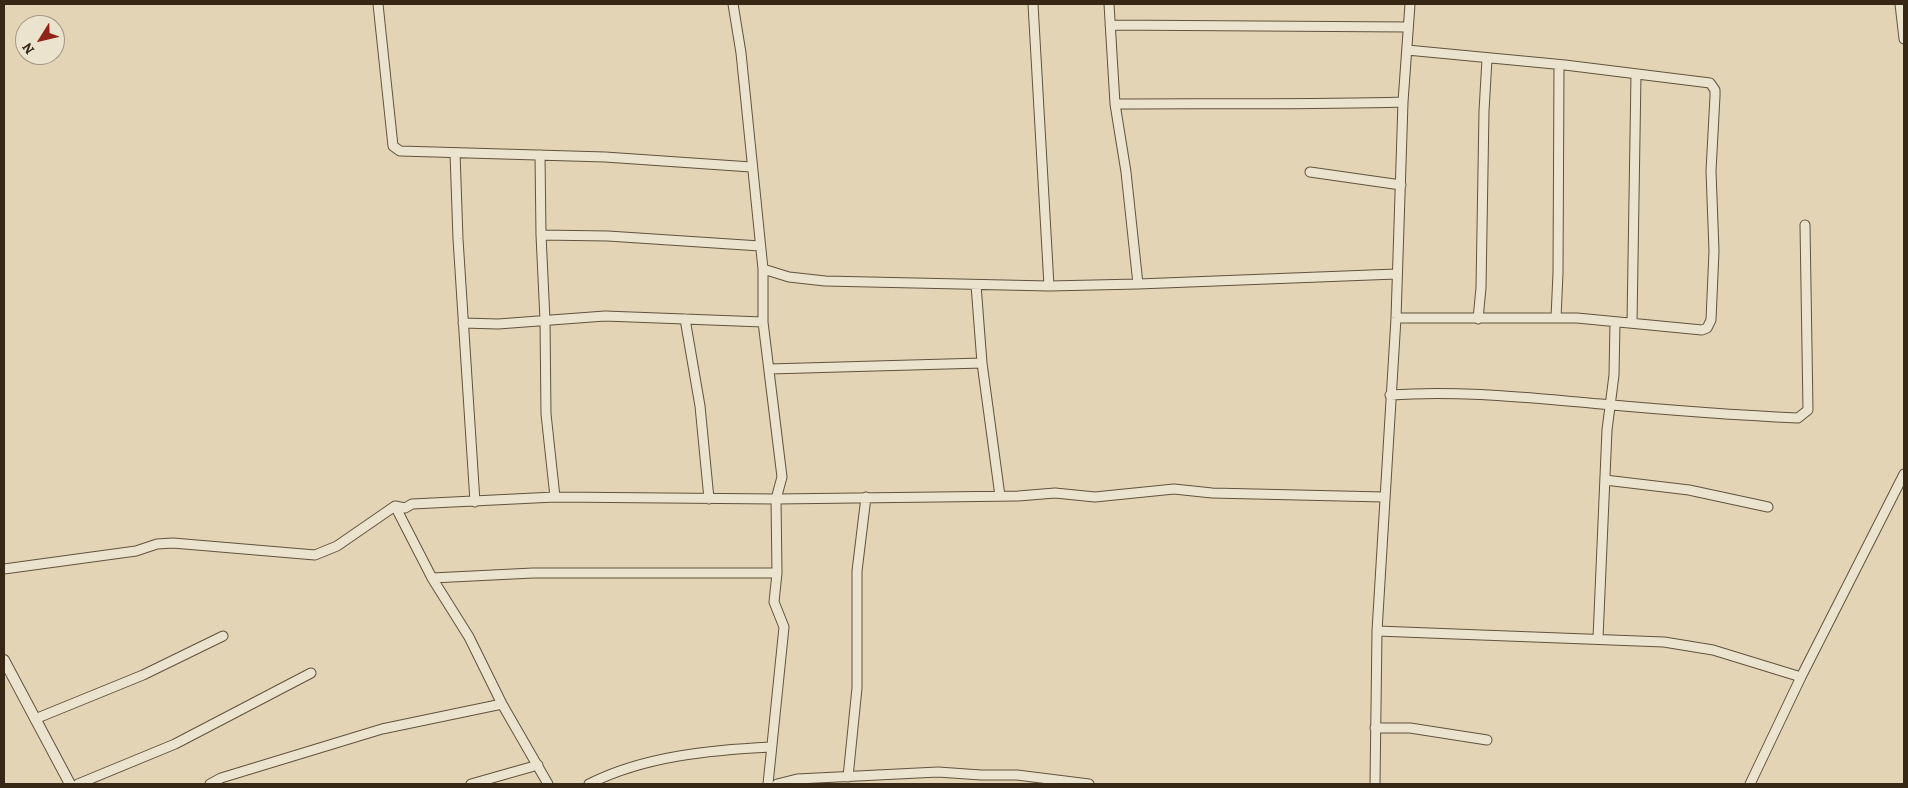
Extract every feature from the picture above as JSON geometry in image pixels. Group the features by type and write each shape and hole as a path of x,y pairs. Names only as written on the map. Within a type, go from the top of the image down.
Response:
{"street":[{"path":"378,4 393,146 400,151 605,157 751,167"},
{"path":"733,4 741,53 751,167 763,269 763,322 782,477 776,499 778,573 774,602 784,627 768,784"},
{"path":"1033,4 1049,286"},
{"path":"1109,4 1115,104 1126,172 1138,284"},
{"path":"1375,784 1377,631 1396,318 1403,102 1410,4"},
{"path":"1900,4 1904,39"},
{"path":"1110,25 1408,27"},
{"path":"1396,318 1556,318 1707,328 1711,324 1714,251 1712,171 1715,90 1706,81 1559,64 1487,59 1407,50"},
{"path":"1478,318 1481,288 1484,111 1487,59"},
{"path":"1556,318 1559,64"},
{"path":"1632,323 1636,74"},
{"path":"1115,104 1220,103 1313,105 1403,102"},
{"path":"455,153 463,323 475,502"},
{"path":"540,155 541,235 546,320 546,414 555,498"},
{"path":"1310,172 1400,185"},
{"path":"1390,395 1432,392 1486,393 1609,405 1798,418 1806,414 1808,410 1805,224"},
{"path":"541,235 608,236 760,246"},
{"path":"763,269 789,277 824,281 1049,286 1396,274"},
{"path":"976,285 982,363 1000,496"},
{"path":"463,323 498,324 605,316 763,322"},
{"path":"685,319 700,406 709,499"},
{"path":"1598,638 1609,405 1614,375 1615,322"},
{"path":"769,369 982,363"},
{"path":"1750,784 1801,677 1904,474"},
{"path":"1605,480 1689,490 1768,507"},
{"path":"4,569 136,550 157,544 174,543 316,555 337,546 395,506 405,508 412,504 555,498 776,499 1000,496 1055,493 1095,497 1174,489 1212,493 1384,498"},
{"path":"848,777 857,688 857,571 866,497"},
{"path":"395,506 432,578 469,637 502,704 548,784"},
{"path":"432,578 534,573 778,573"},
{"path":"1377,631 1664,642 1713,650 1801,677"},
{"path":"35,720 143,675 223,636"},
{"path":"4,662 70,784"},
{"path":"78,784 175,744 311,673"},
{"path":"210,784 221,778 287,756 382,729 502,704"},
{"path":"1375,728 1410,728 1487,740"},
{"path":"589,784 604,776 710,750 771,746"},
{"path":"471,784 538,765"},
{"path":"777,784 797,779 938,772 981,776 1017,775 1089,784"}]}
